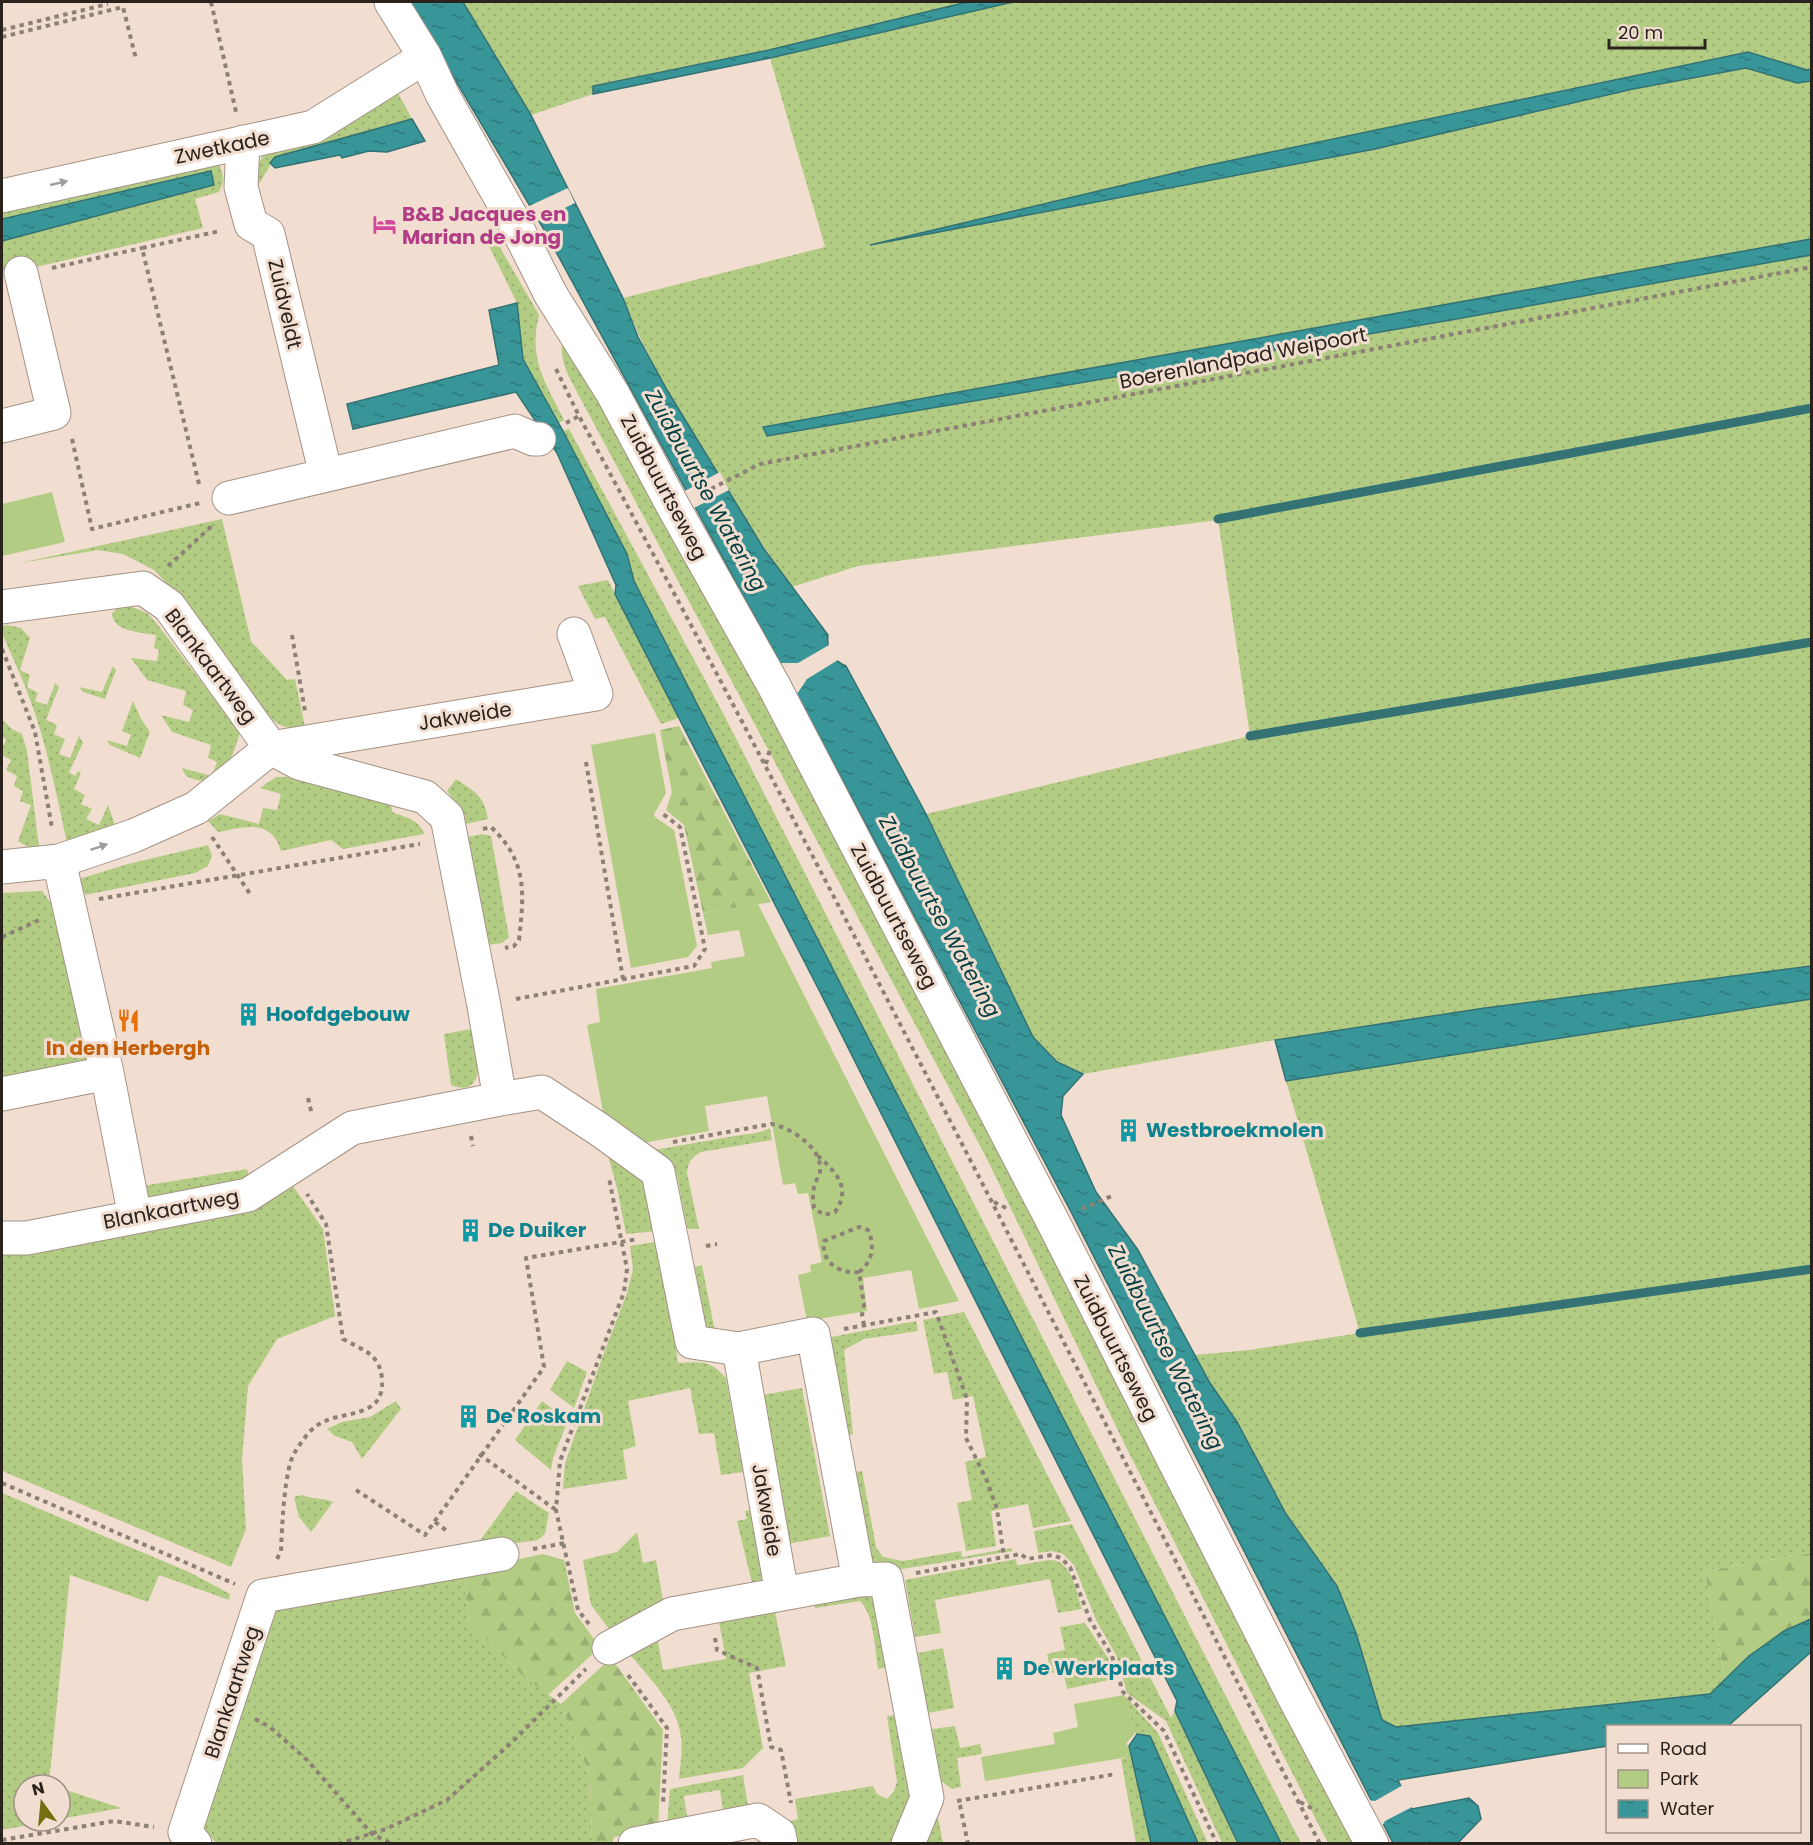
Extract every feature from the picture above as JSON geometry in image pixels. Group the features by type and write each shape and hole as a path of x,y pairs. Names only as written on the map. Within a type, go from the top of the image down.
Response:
{"street":[{"name":"Zuidbuurtseweg","path":"391,2 425,57 443,96 512,218 551,295 614,393 674,508 774,686 1025,1169 1294,1697 1372,1844"},
{"name":"Zwetkade","path":"2,196 313,127 425,57"},
{"path":"243,142 241,187 250,224"},
{"name":"Zuidveldt","path":"250,224 268,234 326,475"},
{"path":"2,426 54,413 21,273"},
{"path":"216,500 515,431 533,439 552,432"},
{"path":"2,607 143,588"},
{"name":"Blankaartweg","path":"143,588 169,606 271,748 299,763 425,797 447,817 500,1099"},
{"name":"Jakweide","path":"271,748 596,694 574,634"},
{"path":"2,867 58,861 133,836 196,808 271,748"},
{"path":"58,861 70,904 107,1073 135,1217"},
{"path":"2,1094 107,1073"},
{"name":"Blankaartweg","path":"2,1238 27,1238 248,1195 352,1128 500,1099 542,1092 600,1130"},
{"path":"600,1130 658,1172 692,1342 739,1349 813,1334 927,1798 908,1844"},
{"name":"Jakweide","path":"739,1349 782,1594"},
{"path":"263,1596 502,1554"},
{"path":"609,1648 672,1614 872,1579"},
{"name":"Blankaartweg","path":"190,1838 228,1704 263,1596"},
{"path":"648,1841 758,1820 776,1836"}],"path":[{"path":"211,2 243,142"},
{"path":"2,30 108,4"},
{"path":"2,37 123,8 136,59"},
{"path":"21,273 36,272 250,224"},
{"path":"142,248 216,500 223,516 143,588"},
{"name":"Boerenlandpad Weipoort","path":"698,496 760,464 1812,267"},
{"name":"Zuidbuurtseweg","path":"558,376 746,726 1014,1242 1319,1842"},
{"path":"54,413 69,428 92,529 216,500"},
{"path":"552,432 579,416"},
{"path":"292,635 310,742"},
{"path":"2,649 35,732 58,861"},
{"path":"585,762 623,979"},
{"path":"196,808 202,826 217,842 252,897"},
{"path":"484,1006 694,966 705,949 680,827 663,814"},
{"path":"2,937 70,904 452,838 491,827 512,850 519,864 522,887 519,940 514,946 474,954"},
{"path":"628,1150 771,1124 793,1131 836,1173 841,1184 840,1206 835,1212 824,1215 814,1208 813,1196 820,1171 818,1156"},
{"path":"600,1130 627,1269 624,1292 560,1461 556,1510 578,1610 609,1648 667,1728 648,1841"},
{"path":"2,1483 263,1596 280,1551 286,1491 293,1453 315,1426 336,1417 364,1411 378,1400 382,1386 381,1367 370,1353 344,1339 326,1224 308,1196 287,1170"},
{"path":"1077,1211 1114,1195"},
{"path":"859,1227 868,1230 873,1247 865,1267 859,1272 846,1274 837,1268 825,1257 824,1241 859,1227"},
{"path":"356,1490 425,1535 480,1454 544,1367 526,1258 670,1233"},
{"path":"859,1272 864,1305 862,1315 864,1325"},
{"path":"813,1334 936,1312 967,1399 966,1438 997,1509 1004,1557"},
{"path":"480,1454 556,1510"},
{"path":"872,1579 1021,1554 1027,1560 1052,1555 1061,1558 1070,1567 1090,1620 1112,1656 1123,1692 1164,1731 1217,1844"},
{"path":"710,1608 717,1650 757,1668 771,1747 781,1750 793,1812 776,1836"},
{"path":"338,1844 386,1829 447,1800 510,1744 609,1648"},
{"path":"228,1704 270,1727 299,1753 372,1833 392,1844"},
{"path":"927,1798 959,1801 1116,1774"},
{"path":"959,1801 968,1844"},
{"path":"2,1840 114,1821 190,1838"},
{"path":"1319,1842 1324,1838"}],"green space":[{"path":"463,2 967,2 769,50 593,86 593,94 531,115"},
{"path":"1013,2 1811,2 1811,966 1485,1008 1275,1040 1083,1074 1057,1062 1033,1037 926,814 1250,736 1218,520 858,566 792,587 740,511 663,383 623,298 825,247 770,58"},
{"path":"397,91 412,119 275,157 259,184 259,163 267,148"},
{"path":"218,162 223,177 219,192 195,199 203,228 36,267 34,263 2,271 2,241 214,184 210,171 2,219 2,206"},
{"path":"494,237 539,315 536,331 537,358 545,382 564,420 559,423 523,359 517,303 486,240"},
{"path":"563,338 844,847 1354,1843 1328,1843 1126,1447 987,1159 569,377 563,358"},
{"path":"569,429 724,715 1301,1843 1281,1843 634,581 627,554 563,431"},
{"path":"52,492 65,542 2,556 2,504"},
{"path":"222,519 251,641 287,680 295,679 305,727 286,727 270,717 174,591 154,570 123,554 98,550 20,563"},
{"path":"608,580 679,718 661,724 605,617 595,619 578,586"},
{"path":"127,605 147,613 157,624 240,732 229,763 216,777 198,780 186,776 182,768 212,776 217,762 208,758 211,745 172,732 161,715 189,722 193,710 183,705 186,691 147,680 131,658 157,661 159,650 154,648 156,635 122,628 113,619 112,613 121,606"},
{"path":"7,625 21,628 30,638 20,670 30,675 27,687 38,693 35,701 47,705 55,683 59,687 46,720 57,725 54,734 65,739 59,754 70,758 79,736 83,743 69,772 75,776 78,771 81,773 74,789 85,795 81,804 92,809 86,819 99,825 108,805 115,825 67,843 38,722 2,633 2,627"},
{"path":"113,666 116,670 105,699 83,692 79,687 102,692"},
{"path":"133,701 150,732 140,758 110,745 107,740 127,746 131,735 122,731"},
{"path":"2,719 12,729 22,734 27,751 39,847 31,849 18,841 31,805 20,801 23,791 14,786 17,776 6,770 11,760 2,755 6,740 2,736"},
{"path":"679,726 771,902 703,913 684,825 666,810 672,792 660,730"},
{"path":"655,733 666,793 654,814 674,830 697,946 688,957 631,968 591,745"},
{"path":"276,777 286,777 391,803 392,812 416,822 424,834 343,849 331,840 281,851 277,840 264,829 247,827 218,832 208,821 220,814 259,824 263,808 277,810 281,794 260,788"},
{"path":"456,779 481,799 488,819 466,824 464,813 447,791"},
{"path":"482,834 491,836 509,937 502,943 488,945 468,837"},
{"path":"208,845 212,856 208,866 195,873 85,895 79,879 128,864"},
{"path":"42,891 67,925 93,1055 85,1070 2,1085 2,893"},
{"path":"758,904 959,1301 919,1309 911,1270 863,1278 867,1311 807,1321 798,1275 811,1272 810,1265 822,1262 808,1193 798,1194 795,1183 783,1185 767,1096 705,1106 709,1131 643,1143 604,1117 587,1025 600,1022 596,989 712,968 711,962 745,956 739,930 708,935 703,913"},
{"path":"1811,999 1811,1553 1705,1571 1725,1680 1710,1694 1396,1727 1382,1720 1356,1633 1337,1586 1286,1514 1195,1355 1249,1350 1360,1333 1286,1081"},
{"path":"476,1028 479,1058 476,1079 471,1085 463,1088 451,1085 444,1034"},
{"path":"770,1128 772,1140 701,1152 695,1156 688,1166 687,1173 699,1229 689,1229 677,1176 654,1150 755,1133"},
{"path":"608,1155 647,1184 658,1231 626,1234"},
{"path":"247,1169 250,1182 144,1202 142,1186"},
{"path":"288,1179 323,1229 335,1316 277,1339 248,1386 242,1459 246,1529 231,1567 2,1471 2,1248"},
{"path":"660,1241 678,1363 705,1363 726,1378 743,1472 721,1475 714,1433 699,1434 690,1388 628,1401 636,1446 623,1450 627,1479 563,1489 565,1463 627,1293 633,1269 630,1246"},
{"path":"702,1265 714,1327 735,1342 706,1327 695,1267"},
{"path":"964,1312 1071,1521 1033,1528 1028,1504 991,1511 996,1546 966,1551 957,1503 972,1500 965,1462 986,1457 973,1396 953,1400 947,1372 934,1374 923,1320"},
{"path":"916,1321 918,1331 864,1339 844,1350 853,1434 843,1437 826,1344 831,1337"},
{"path":"567,1361 587,1372 574,1408 550,1390"},
{"path":"802,1388 830,1536 788,1544 762,1395"},
{"path":"396,1401 401,1409 362,1459 352,1442 335,1436 327,1429 342,1422 370,1417"},
{"path":"542,1401 568,1420 553,1458 551,1470 515,1440"},
{"path":"862,1471 876,1547 883,1557 903,1561 961,1551 962,1557 1011,1548 1012,1551 890,1571 870,1562 850,1473"},
{"path":"516,1491 549,1513 545,1534 538,1540 474,1549"},
{"path":"2,1493 189,1572 230,1594 229,1600 159,1575 148,1602 70,1575 50,1773 12,1773 12,1828 2,1830"},
{"path":"302,1495 333,1502 311,1532 299,1517 294,1497"},
{"path":"750,1510 764,1585 752,1583 737,1521 747,1519 745,1511"},
{"path":"1072,1524 1171,1718 1175,1711 1238,1843 1222,1843 1166,1721 1127,1693 1116,1655 1096,1620 1074,1565 1063,1554 1051,1551 1038,1553 1034,1531"},
{"path":"637,1532 643,1563 656,1560 664,1606 612,1633 591,1605 583,1560 617,1552"},
{"path":"1811,1553 1811,1619 1786,1631 1765,1645 1725,1680 1705,1571"},
{"path":"543,1554 564,1560 575,1613 600,1647 548,1695 522,1675 469,1622 463,1571"},
{"path":"1016,1559 1017,1565 1050,1560 1063,1565 1072,1578 1082,1609 1058,1613 1050,1579 935,1600 941,1633 915,1637 905,1580"},
{"path":"463,1571 469,1622 522,1675 561,1704 590,1775 592,1843 217,1844 202,1826 268,1610"},
{"path":"868,1593 875,1601 890,1667 878,1669 871,1623 860,1601 815,1608 813,1597"},
{"path":"775,1612 786,1666 749,1673 763,1748 743,1768 679,1779 682,1742 674,1713 660,1690 626,1650 657,1636 663,1670 726,1659 719,1622"},
{"path":"1085,1623 1108,1658 1114,1679 1067,1689 1063,1671 1051,1673 1047,1654 1065,1650 1060,1627"},
{"path":"943,1648 954,1708 928,1713 918,1653"},
{"path":"611,1658 663,1730 658,1828 614,1837 612,1843 592,1843 590,1775 561,1704"},
{"path":"1124,1695 1158,1733 1208,1843 1198,1843 1150,1736 1135,1733"},
{"path":"1124,1695 1135,1733 1126,1744 1128,1757 985,1781 981,1757 1055,1744 1053,1733 1078,1727 1074,1704"},
{"path":"898,1715 914,1809 898,1843 796,1843 790,1821 798,1819 795,1799 873,1786 877,1794 887,1799 894,1791 897,1782 887,1716"},
{"path":"955,1726 960,1748 980,1744 982,1754 957,1758 961,1787 952,1789 941,1781 932,1729"},
{"path":"1126,1744 1129,1746 1151,1843 1136,1843 1121,1759 1128,1757"},
{"path":"743,1775 749,1812 724,1817 720,1790 684,1796 688,1823 667,1826 670,1789"},
{"path":"72,1792 121,1808 72,1817"},
{"path":"936,1808 943,1843 915,1844"}],"water":[{"name":"Zuidbuurtse Watering","path":"409,2 463,2 531,115 623,298 638,337 667,390 764,549 828,635 831,654 846,666 926,814 1033,1037 1057,1062 1083,1074 1063,1096 1061,1115 1096,1192 1138,1250 1210,1383 1237,1422 1286,1514 1337,1586 1356,1633 1382,1720 1396,1727 1710,1694 1749,1656 1784,1631 1811,1619 1811,1652 1729,1725 1606,1725 1606,1746 1398,1780 1412,1809 1469,1798 1478,1806 1481,1819 1458,1843 1393,1843 1069,1208 797,694 543,228"},
{"path":"967,2 1013,2 770,58 593,94 593,86 769,50"},
{"path":"1748,52 1807,70 1811,69 1811,81 1797,83 1746,68 1633,89 1375,149 870,245 1200,167"},
{"path":"412,119 425,141 387,152 369,151 342,158 340,155 275,168 270,163 275,157"},
{"path":"211,171 214,185 2,241 2,219"},
{"path":"1811,239 1811,255 1451,320 767,436 763,427"},
{"path":"517,303 523,359 627,554 634,581 1281,1843 1238,1843 1175,1711 1177,1701 820,992 615,594 616,585 557,453 516,392 353,429 347,404 499,365 489,310"},
{"path":"1811,966 1811,999 1286,1081 1275,1040 1485,1008"},
{"path":"1137,1734 1150,1736 1198,1843 1151,1843 1129,1746"}],"pier":[{"path":"568,188 575,203 536,222 527,207"},
{"path":"720,472 729,490 692,509 683,492"},
{"path":"829,645 838,660 807,679 797,694 781,663 798,663"},
{"path":"1403,1785 1414,1806 1385,1821 1381,1828 1367,1800 1375,1801"}],"waterway":[{"path":"1218,519 1812,408"},
{"path":"1250,736 1812,642"},
{"path":"1360,1333 1812,1269"}],"place":[{"name":"B&B Jacques en Marian de Jong","path":"384,225"},
{"name":"Hoofdgebouw","path":"248,1014"},
{"name":"In den Herbergh","path":"128,1021"},
{"name":"Westbroekmolen","path":"1128,1130"},
{"name":"De Duiker","path":"470,1230"},
{"name":"De Roskam","path":"468,1416"},
{"name":"De Werkplaats","path":"1005,1668"}]}
